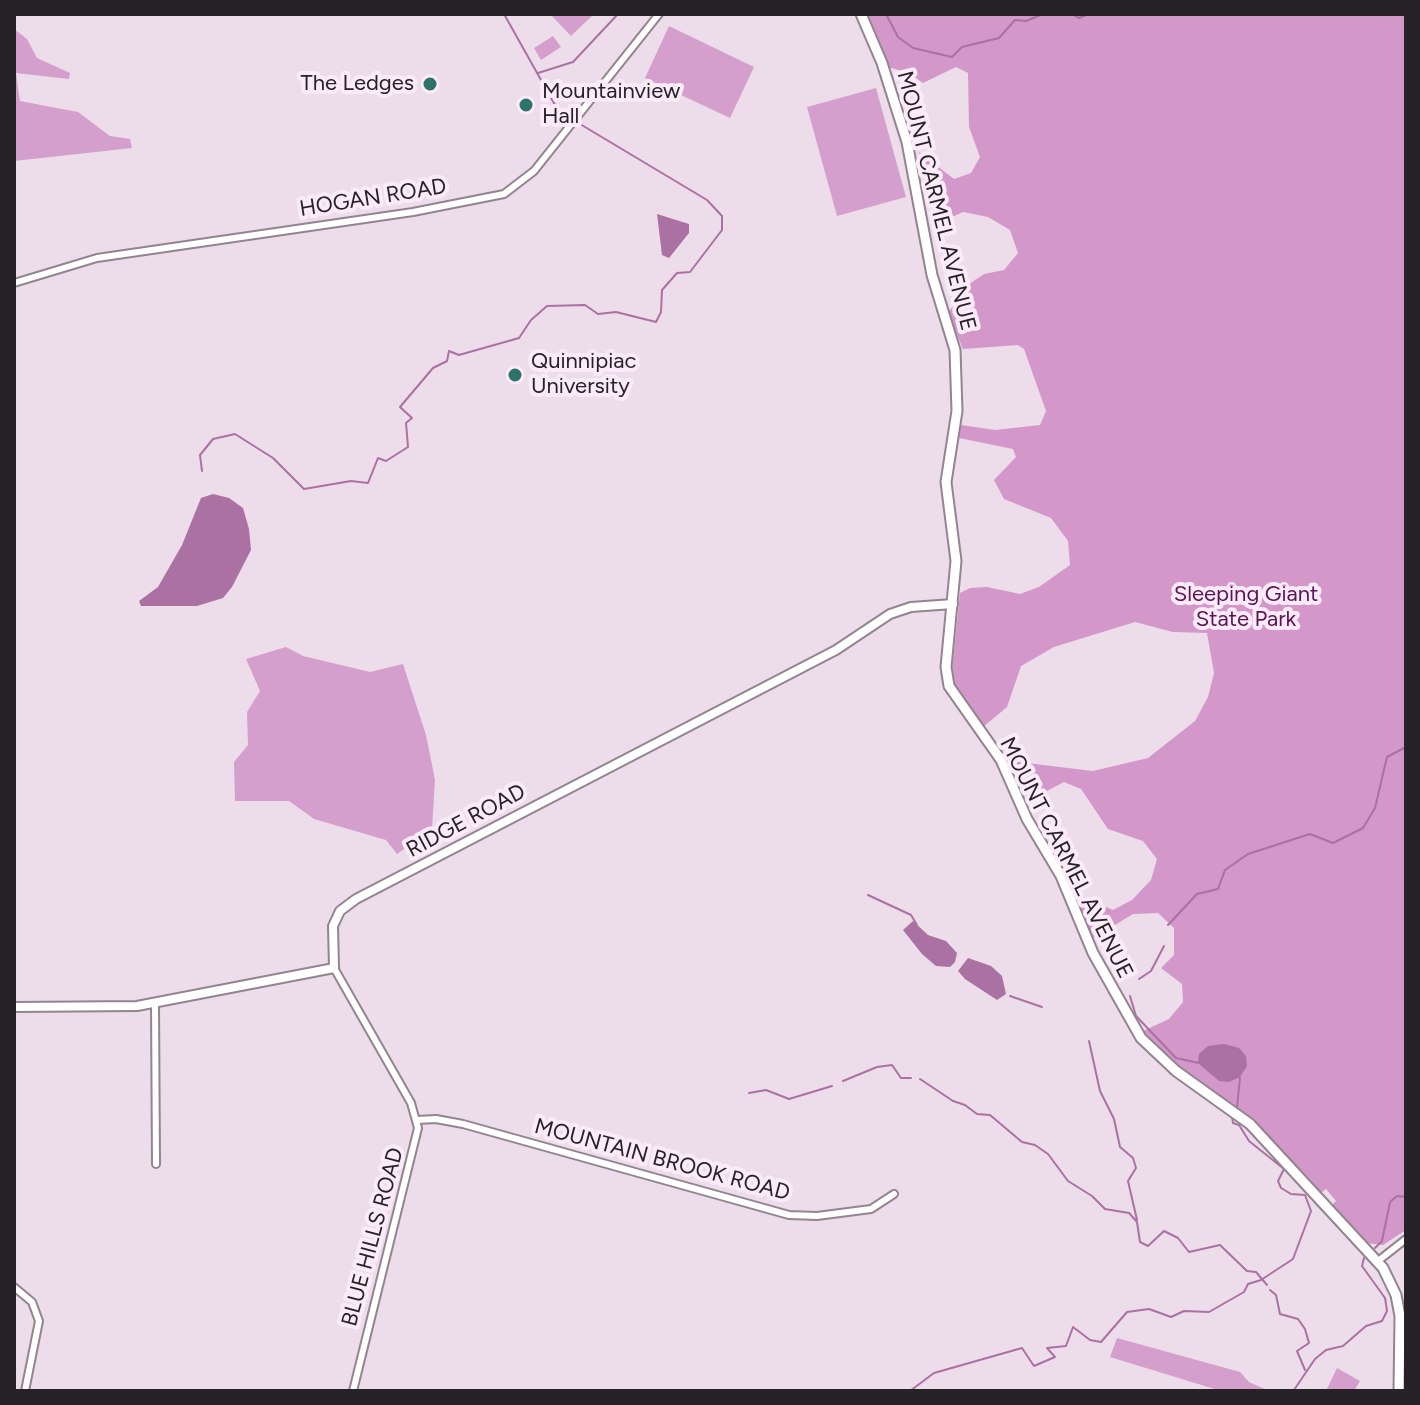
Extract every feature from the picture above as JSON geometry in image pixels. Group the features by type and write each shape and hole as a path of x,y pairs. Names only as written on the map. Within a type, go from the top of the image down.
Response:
{"main road":[{"name":"MOUNT CARMEL AVENUE","path":"861,14 882,63 907,142 932,275 955,350 957,411 946,492 956,561 946,667 949,686 1001,760 1027,819 1061,876 1089,945 1133,1026 1163,1060 1250,1124 1378,1261 1398,1303 1399,1391"}],"street":[{"name":"HOGAN ROAD","path":"14,283 97,258 413,212 504,194 534,171 659,14"},
{"name":"RIDGE ROAD","path":"334,968 333,926 340,911 356,899 836,650 890,614 911,607 953,604"},
{"path":"14,1007 120,1007 155,1003 334,968"},
{"name":"BLUE HILLS ROAD","path":"334,968 403,1088 417,1120 416,1144 353,1391"},
{"path":"155,1003 156,1164"},
{"name":"MOUNTAIN BROOK ROAD","path":"417,1120 436,1119 463,1124 783,1214 855,1213 871,1209 894,1194"},
{"path":"1378,1261 1406,1239"},
{"path":"14,1287 32,1302 39,1321 25,1391"}],"shaded area":[{"path":"550,14 594,14 571,36"},
{"path":"669,26 754,67 730,118 645,78"},
{"path":"14,29 27,39 37,58 70,73 69,79 16,73 20,101 78,112 110,136 130,139 132,148 14,161"},
{"path":"553,36 561,47 541,60 534,48"},
{"path":"876,88 906,197 837,216 807,107"},
{"path":"657,214 689,224 689,233 669,258 662,255"},
{"path":"213,494 229,498 243,508 249,529 251,550 232,587 223,598 197,606 141,606 139,601 158,587 182,545 201,498"},
{"path":"286,647 303,656 370,672 403,664 426,735 435,780 432,829 397,854 386,840 314,819 289,801 235,801 234,762 248,745 247,712 260,691 246,659"},
{"path":"913,921 928,935 946,941 957,953 950,967 936,966 922,954 903,930"},
{"path":"968,958 991,966 1002,976 1006,994 997,1000 965,979 958,971"},
{"path":"1224,1044 1239,1048 1246,1056 1247,1066 1240,1077 1229,1082 1219,1081 1198,1063 1199,1054 1208,1046"},
{"path":"1117,1338 1240,1372 1249,1382 1269,1391 1221,1391 1110,1357"},
{"path":"1337,1368 1360,1381 1354,1391 1326,1391"}],"green space":[{"name":"Sleeping Giant State Park","path":"867,14 1406,14 1406,1230 1383,1245 1366,1243 1331,1206 1336,1201 1326,1189 1321,1193 1258,1125 1167,1058 1143,1031 1169,1019 1183,1002 1182,984 1161,968 1174,955 1174,928 1158,913 1133,914 1092,939 1073,892 1113,910 1132,900 1151,880 1157,859 1143,841 1108,829 1081,789 1064,782 1028,801 1010,761 1093,771 1148,758 1195,721 1208,697 1214,673 1207,633 1173,632 1135,622 1054,647 1021,666 1007,707 983,727 959,698 951,680 960,593 970,588 987,587 1020,594 1039,587 1070,565 1068,541 1051,518 1004,499 994,480 1016,457 1013,449 959,438 961,425 995,430 1040,425 1046,411 1024,349 1018,345 963,349 948,313 968,285 984,274 1004,270 1018,253 1010,230 988,217 963,212 945,220 934,219 919,152 954,179 971,173 980,157 969,127 968,73 956,67 923,83 909,73 888,67"}],"waterway":[{"path":"504,14 559,112 570,118"},
{"path":"538,73 573,62 618,14"},
{"path":"886,14 898,37 913,48 952,57 962,47 999,38 1015,20 1026,21 1043,14"},
{"path":"1052,14 1067,14"},
{"path":"1072,14 1079,18 1089,14"},
{"path":"202,471 200,455 213,439 235,434 273,458 304,489 351,481 368,483 378,458 386,461 408,447 406,423 412,418 400,407 433,368 447,361 449,351 459,355 519,338 531,320 547,306 585,305 598,314 616,312 656,322 661,312 662,290 677,273 690,272 722,230 722,216 707,200 580,124"},
{"path":"1168,925 1197,894 1218,889 1225,870 1248,854 1310,834 1333,843 1363,828 1375,808 1387,757 1406,747"},
{"path":"868,895 911,915 917,925"},
{"path":"1139,979 1151,971 1164,946"},
{"path":"1010,996 1042,1007"},
{"path":"1130,996 1136,1016 1176,1058 1199,1063"},
{"path":"1089,1041 1100,1091 1114,1119 1120,1147 1133,1158 1136,1168 1128,1181 1137,1220"},
{"path":"843,1081 877,1067 892,1065 901,1078 911,1078"},
{"path":"1237,1107 1240,1078"},
{"path":"920,1079 977,1114 990,1115 1022,1142 1035,1145 1048,1154 1068,1181 1092,1196 1105,1209 1129,1213 1137,1222 1140,1242 1148,1246 1164,1231 1178,1238 1189,1252 1220,1245 1247,1271 1256,1272 1267,1285"},
{"path":"749,1093 766,1090 789,1099 832,1086"},
{"path":"910,1391 934,1373 1022,1348 1034,1366 1055,1357 1047,1348 1066,1346 1073,1327 1090,1340 1101,1342 1127,1312 1149,1309 1171,1317 1184,1311 1209,1312 1244,1292 1248,1284 1261,1280 1293,1259 1311,1211 1305,1195 1291,1194 1281,1188 1278,1181 1284,1169 1249,1141 1239,1125 1233,1123 1232,1116"},
{"path":"1375,1248 1382,1241 1390,1202 1397,1196 1406,1197"},
{"path":"1294,1390 1315,1359 1326,1350 1343,1346 1366,1326 1382,1321 1387,1311 1385,1298 1362,1266 1364,1258"},
{"path":"1270,1290 1276,1295 1280,1314 1298,1319 1305,1329 1309,1343 1297,1351 1305,1370"}],"place":[{"name":"The Ledges","path":"430,84"},
{"name":"Mountainview Hall","path":"526,105"},
{"name":"Quinnipiac University","path":"515,375"}]}
